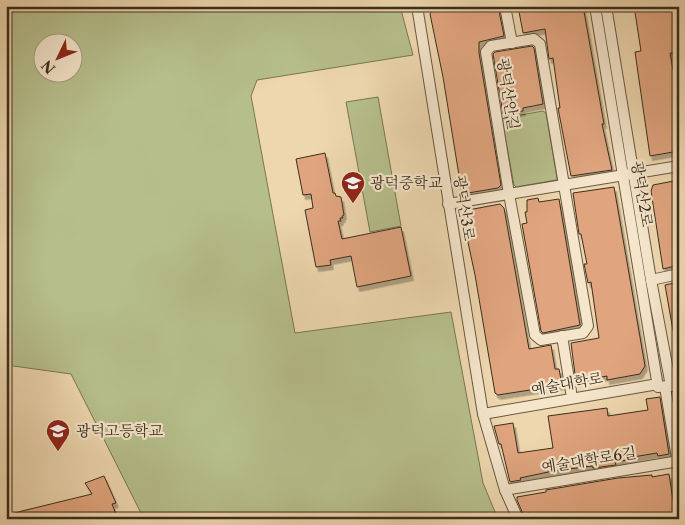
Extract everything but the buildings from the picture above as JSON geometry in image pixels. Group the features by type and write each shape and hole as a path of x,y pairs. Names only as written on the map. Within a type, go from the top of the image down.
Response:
{"street":[{"name":"광덕산3로","path":"417,6 482,414 505,490 518,519"},
{"path":"505,6 512,43"},
{"name":"광덕산2로","path":"595,6 628,175 665,384"},
{"name":"광덕산2로","path":"606,6 628,175 674,374 665,384"},
{"name":"광덕산안길","path":"534,40 540,44 564,186 588,326 583,333 541,340 535,335 509,194 486,52 490,46 534,40"},
{"path":"448,204 679,166"},
{"path":"651,280 679,274"},
{"path":"562,336 572,398"},
{"path":"665,384 678,464"},
{"name":"예술대학로","path":"482,414 665,384"},
{"name":"예술대학로6길","path":"505,490 678,464"}],"green space":[{"path":"6,6 400,6 413,55 257,80 251,96 295,333 451,312 483,483 498,519 144,519 71,374 6,365"},
{"path":"378,97 401,226 370,232 346,102"},
{"path":"543,111 546,113 557,178 556,180 516,187 514,185 502,120 504,118"}],"place":[{"name":"광덕중학교","path":"353,204"},
{"name":"광덕고등학교","path":"58,452"}]}
